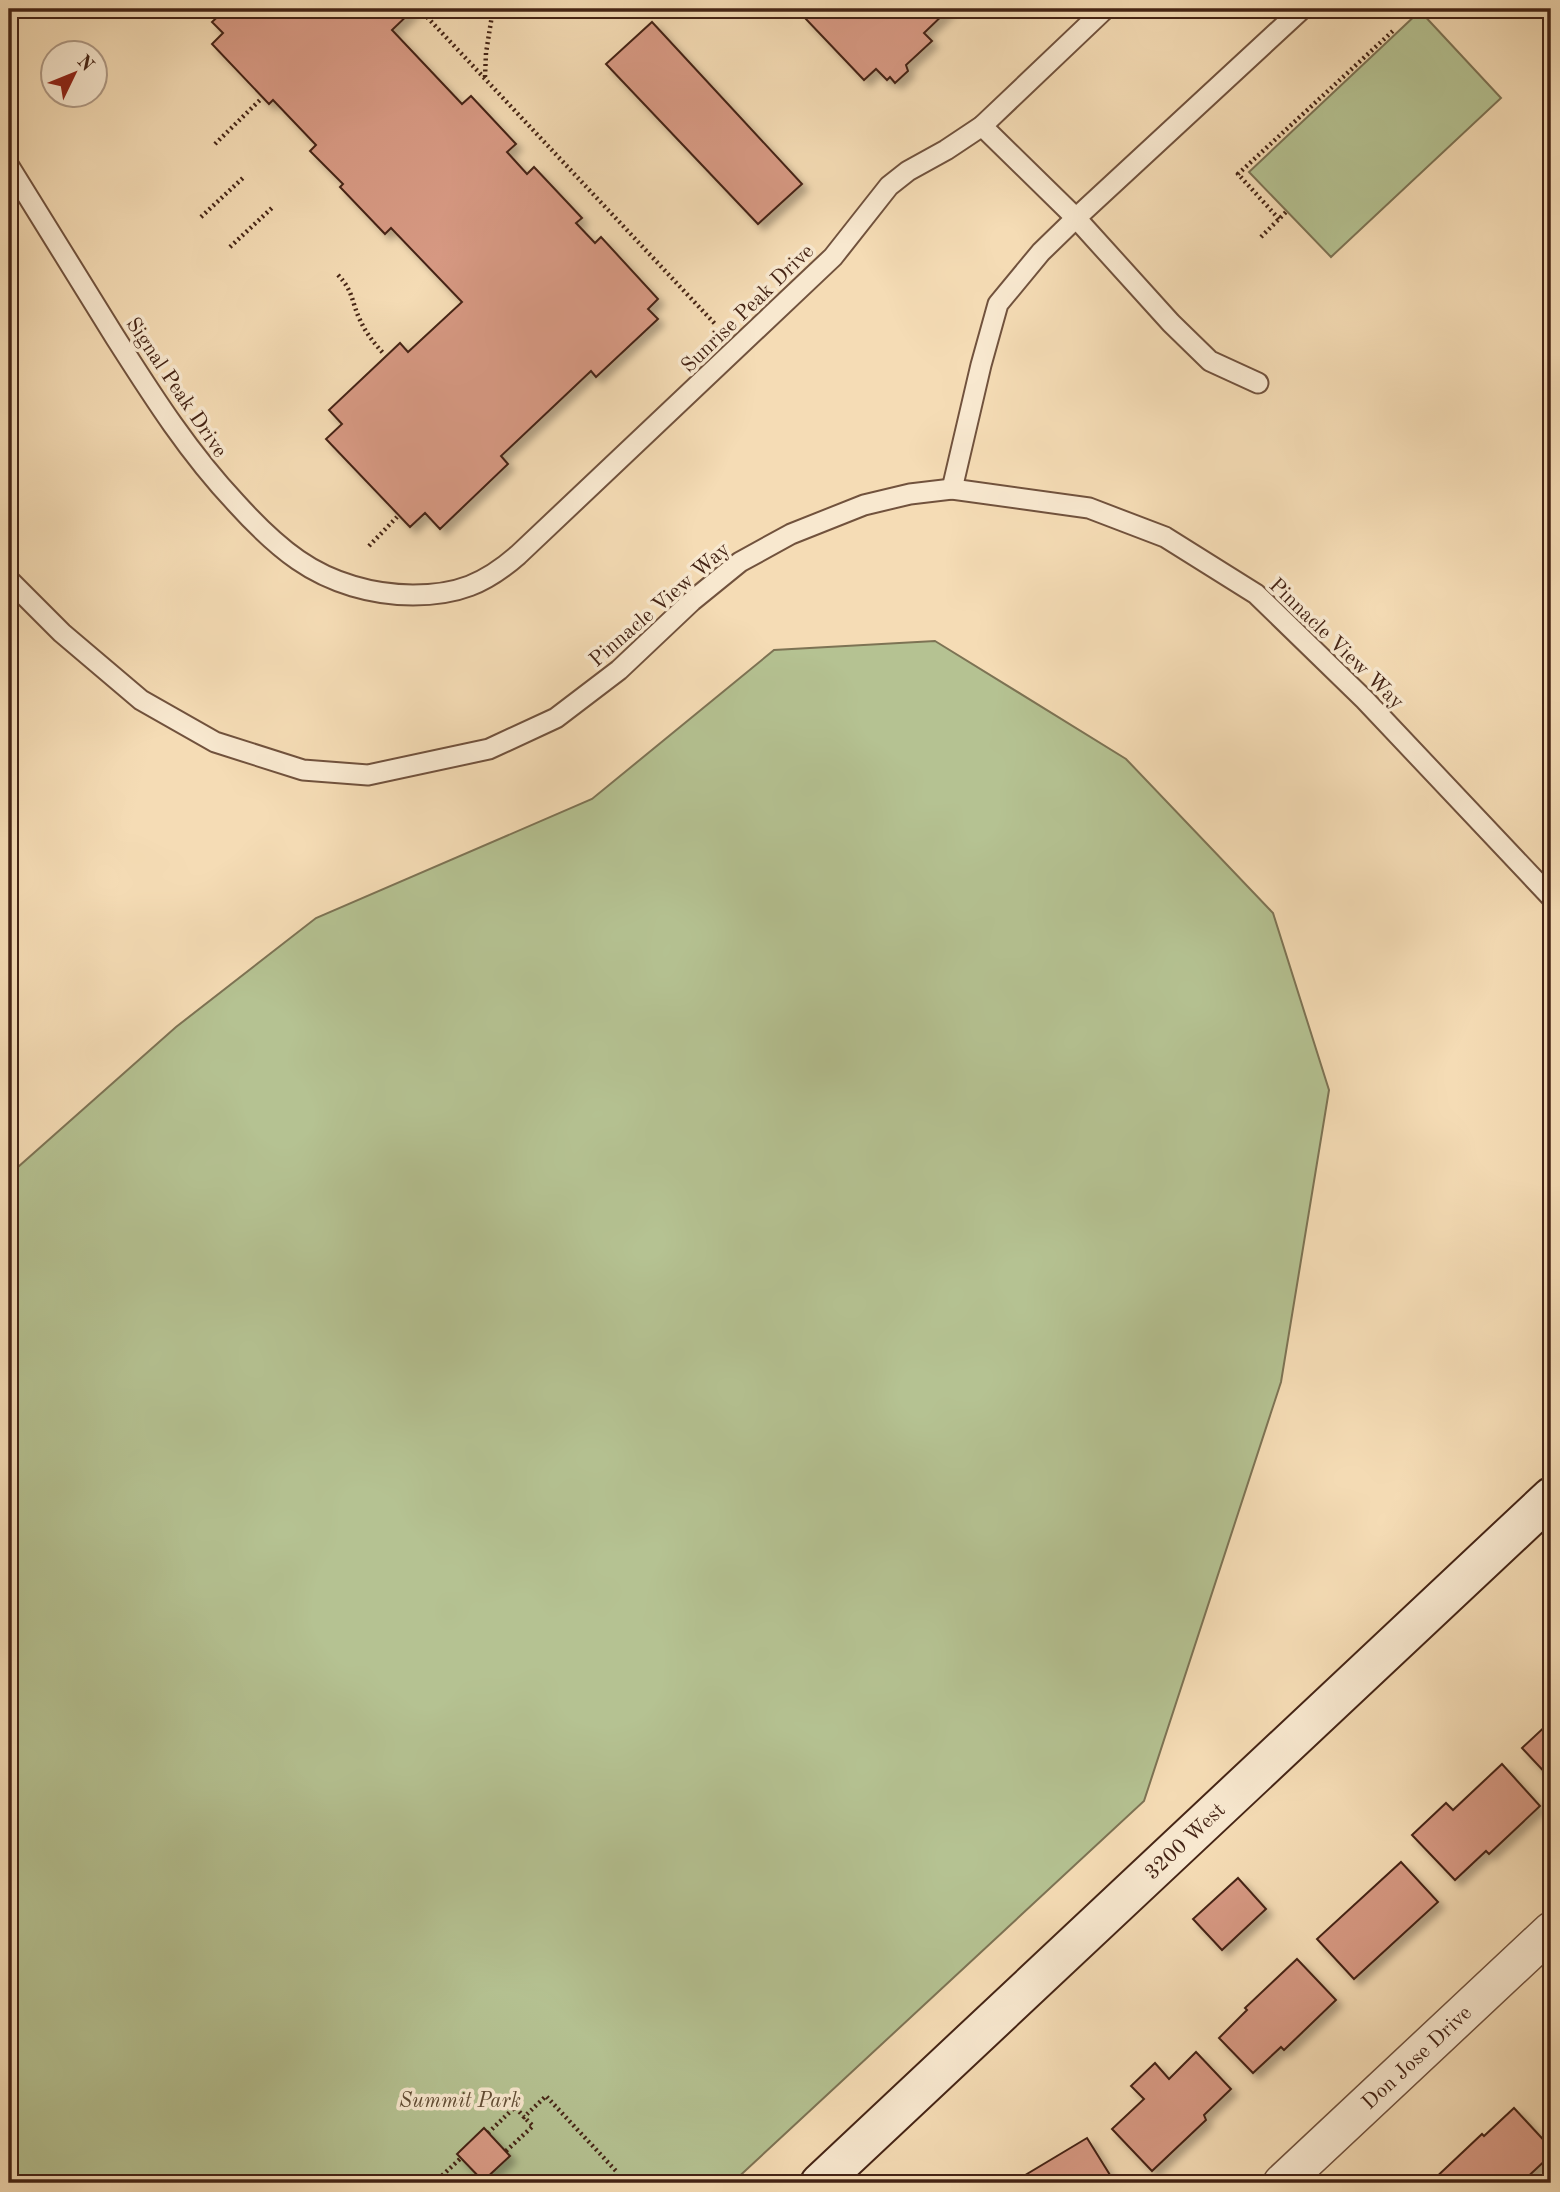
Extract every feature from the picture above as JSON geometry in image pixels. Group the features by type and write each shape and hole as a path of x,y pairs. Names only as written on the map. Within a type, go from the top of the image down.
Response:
{"street":[{"name":"3200 West","path":"820,2183 1551,1497"},
{"name":"Don Jose Drive","path":"1282,2183 1551,1931"}],"lane":[{"name":"Sunrise Peak Drive","path":"396,595 442,594 463,590 483,582 501,570 833,257 889,186 908,171 982,126 1105,9"},
{"path":"952,489 998,304 1041,252 1076,218 1302,9"},
{"path":"982,126 1076,218 1171,323 1210,361 1258,383"},
{"name":"Signal Peak Drive","path":"9,166 152,395 184,443 210,475 256,524 299,561 348,584 396,595"},
{"name":"Pinnacle View Way","path":"9,580 62,633 141,700 215,742 303,770 368,775 489,749 556,718 619,670 692,601 740,562 791,534 864,505 911,494 952,489 1089,508 1165,537 1256,594 1365,700 1551,897"}],"path":[{"path":"485,78 493,9"},
{"path":"427,17 717,326"},
{"path":"1279,219 1238,174 1395,29"},
{"path":"215,144 262,98"},
{"path":"201,217 245,176"},
{"path":"230,247 274,206"},
{"path":"1261,237 1287,211"},
{"path":"338,275 349,288 359,318 383,354"},
{"path":"369,546 397,517"},
{"path":"524,2117 546,2096 617,2172"},
{"path":"488,2133 515,2107 533,2126 506,2151"},
{"path":"434,2183 461,2158"},
{"path":"472,2183 479,2177"}],"green space":[{"path":"1420,11 1501,98 1331,257 1249,172"},
{"name":"Summit Park","path":"935,641 1126,759 1273,913 1329,1090 1281,1382 1144,1801 732,2183 9,2183 9,1175 176,1027 316,918 592,799 774,650"}],"building":[{"path":"226,9 414,9 392,30 462,104 471,96 516,144 507,152 527,174 534,167 582,218 576,223 595,243 601,237 658,299 648,309 658,319 596,377 591,371 501,456 508,464 440,529 425,513 410,527 326,439 342,424 329,410 400,343 408,352 462,302 391,228 385,234 340,187 343,184 310,151 316,145 273,100 269,104 212,44 223,33 212,22"},
{"path":"808,9 949,9 924,33 932,41 906,65 908,71 895,83 890,77 887,80 876,69 864,80 804,17 810,11"},
{"path":"652,22 802,184 758,224 606,64"},
{"path":"1551,1721 1551,1779 1522,1748"},
{"path":"1502,1764 1540,1806 1489,1854 1486,1851 1455,1880 1412,1835 1446,1803 1453,1810"},
{"path":"1401,1862 1438,1902 1354,1979 1317,1939"},
{"path":"1238,1878 1266,1909 1222,1950 1193,1919"},
{"path":"1297,1959 1336,2000 1284,2050 1281,2047 1253,2073 1219,2038 1247,2010 1245,2008"},
{"path":"1196,2052 1231,2089 1204,2115 1206,2120 1152,2171 1112,2129 1144,2099 1131,2086 1155,2063 1169,2079"},
{"path":"1514,2108 1551,2148 1551,2155 1521,2183 1430,2183 1482,2134 1484,2136"},
{"path":"484,2128 510,2156 483,2181 457,2154"},
{"path":"1087,2138 1115,2183 1012,2183"}]}
